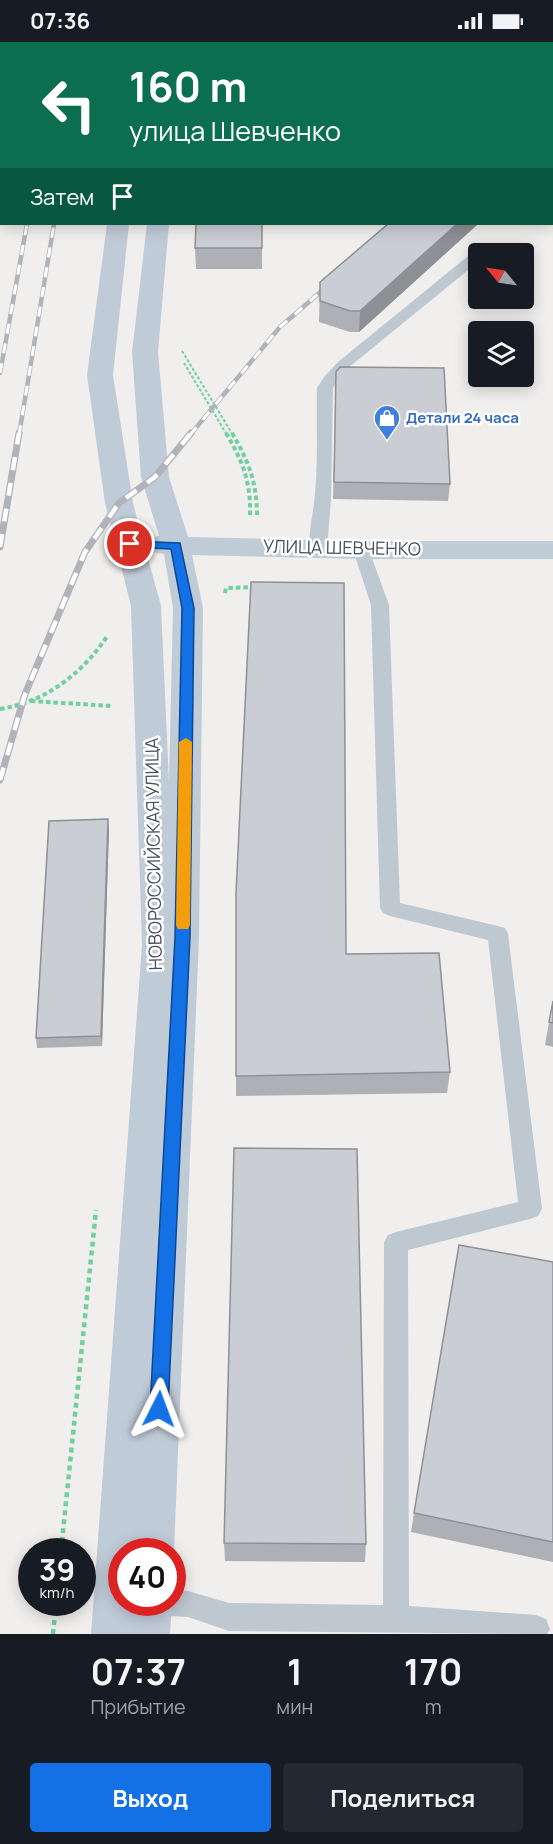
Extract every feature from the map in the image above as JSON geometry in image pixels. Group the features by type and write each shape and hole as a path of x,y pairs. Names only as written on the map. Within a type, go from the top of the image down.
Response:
{"main road":[{"name":"НОВОРОССИЙСКАЯ УЛИЦА","path":"114,1634 159,945 146,606 119,503 100,375 118,225"},
{"name":"НОВОРОССИЙСКАЯ УЛИЦА","path":"153,1538 183,926 188,608 176,545 155,477 145,352 158,225"},
{"name":"УЛИЦА ШЕВЧЕНКО","path":"130,544 361,550 553,550"},
{"path":"147,1634 149,1616"}],"lane":[{"path":"319,549 323,499 325,388 329,380 342,365 468,263"},
{"path":"361,550 380,605 390,908 498,934 530,1209 396,1242 396,1619"},
{"path":"186,1604 229,1617 396,1619 536,1629"}],"path":[{"path":"182,349 244,453 257,491 252,547 226,588"},
{"path":"176,350 239,455 251,492 252,547"},
{"path":"0,710 16,708 63,684 97,654 108,635"},
{"path":"31,701 113,706"},
{"path":"62,1538 97,1207"},
{"path":"53,1634 55,1616"}],"building":[{"path":"196,225 262,225 262,248 195,248"},
{"path":"387,225 456,225 360,311 350,311 320,301 320,282"},
{"name":"Детали 24 часа","path":"340,367 444,368 450,484 334,482 336,372"},
{"path":"251,582 344,583 346,954 439,953 450,1072 236,1076 236,893"},
{"path":"108,819 101,1036 36,1038 49,821"},
{"path":"553,1001 553,1023 549,1022"},
{"path":"234,1148 357,1149 366,1544 224,1543"},
{"path":"459,1245 553,1262 553,1542 414,1513"}],"railway":[{"path":"0,373 27,225"},
{"path":"19,435 54,225"},
{"path":"190,435 280,327 332,282"},
{"path":"0,547 19,433"},
{"path":"0,780 25,694 85,552 119,503 155,477 191,433"}],"slow traffic":[{"path":"183,925 186,742"}],"place":[{"name":"Детали 24 часа","path":"387,441"}],"route":[{"path":"130,544 176,545 188,608 182,937 159,1409"}]}
